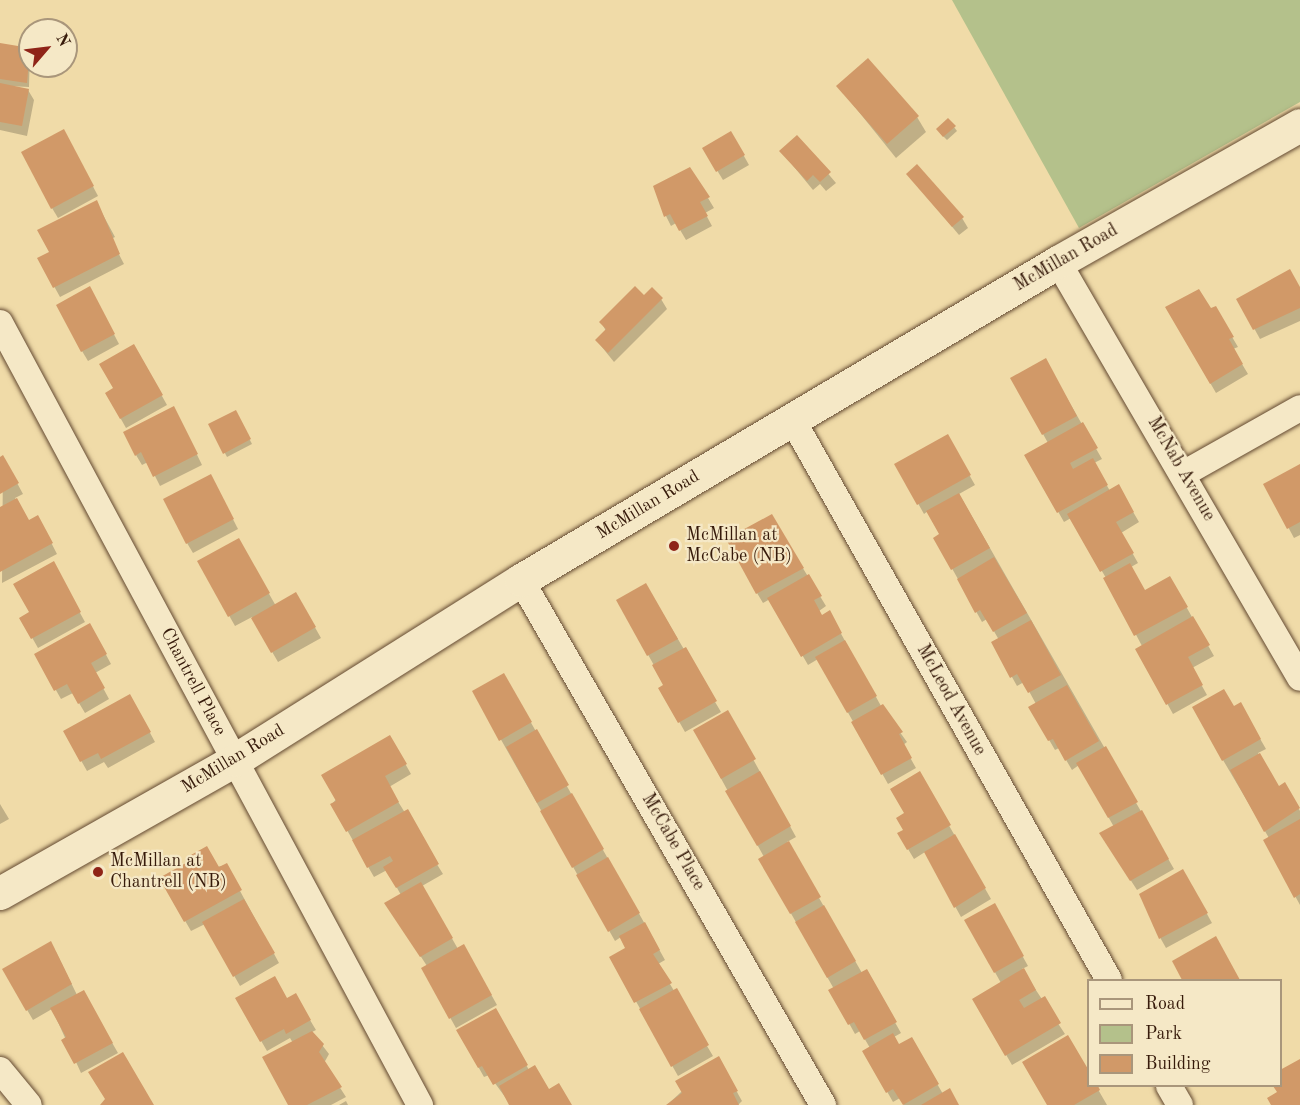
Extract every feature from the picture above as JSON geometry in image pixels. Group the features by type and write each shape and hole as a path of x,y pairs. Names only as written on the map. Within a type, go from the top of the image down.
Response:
{"main road":[{"name":"McMillan Road","path":"0,893 236,760 521,580 1058,262 1300,125"}],"street":[{"name":"McNab Avenue","path":"1058,262 1300,678"},
{"name":"Chantrell Place","path":"0,323 420,1105"},
{"path":"1183,474 1300,408"},
{"name":"McLeod Avenue","path":"792,419 1108,979"},
{"name":"McCabe Place","path":"521,580 823,1105"},
{"path":"0,1070 29,1105"},
{"path":"1169,1087 1180,1105"}],"green space":[{"path":"952,0 1300,0 1300,102 1079,228"}],"building":[{"path":"0,43 18,46 18,78 27,78 27,83 0,79"},
{"path":"868,58 919,116 887,144 836,86"},
{"path":"0,83 29,89 22,126 0,122"},
{"path":"948,118 956,126 943,137 936,129"},
{"path":"64,129 94,186 51,209 21,152"},
{"path":"731,131 745,155 716,172 702,148"},
{"path":"797,135 831,172 820,182 813,175 807,181 779,151"},
{"path":"917,164 964,217 952,227 906,174"},
{"path":"690,167 710,197 700,202 708,216 679,231 670,214 664,217 653,186"},
{"path":"97,200 120,254 53,288 37,258 49,252 37,230"},
{"path":"1290,269 1300,287 1300,308 1253,330 1236,299"},
{"path":"90,286 115,334 81,352 56,305"},
{"path":"635,286 644,295 652,287 663,298 608,353 595,340 606,329 599,322"},
{"path":"1199,289 1211,308 1216,306 1234,337 1229,339 1243,364 1210,384 1165,307"},
{"path":"134,344 163,395 120,419 105,393 113,388 99,364"},
{"path":"1046,358 1077,416 1042,435 1010,378"},
{"path":"174,406 198,454 153,477 141,452 135,456 123,432"},
{"path":"236,410 251,439 223,454 208,424"},
{"path":"1083,422 1098,448 1070,463 1073,469 1093,458 1108,485 1057,513 1024,455"},
{"path":"948,434 971,475 917,505 894,464"},
{"path":"3,455 19,483 0,494 0,457"},
{"path":"1300,464 1300,522 1287,529 1263,484"},
{"path":"211,474 234,519 186,544 163,499"},
{"path":"1119,484 1134,512 1116,522 1134,553 1100,572 1067,514"},
{"path":"959,493 990,548 951,570 933,538 939,534 926,511"},
{"path":"17,498 29,520 38,515 53,543 0,572 0,507"},
{"path":"772,514 804,568 756,594 726,539"},
{"path":"239,538 270,593 228,617 197,561"},
{"path":"994,557 1027,613 993,632 980,610 975,613 957,579"},
{"path":"54,561 81,612 31,639 19,618 29,612 13,584"},
{"path":"1130,563 1145,590 1170,576 1188,607 1134,636 1103,578"},
{"path":"809,574 822,596 814,600 822,615 830,610 842,633 801,657 767,598"},
{"path":"646,583 678,639 647,656 616,600"},
{"path":"296,592 316,627 271,653 251,618"},
{"path":"1193,616 1210,645 1188,657 1203,685 1166,705 1135,649"},
{"path":"1031,620 1061,675 1028,693 1017,674 1010,678 991,642"},
{"path":"90,623 107,654 91,663 105,688 78,704 67,684 54,691 34,654"},
{"path":"845,640 877,696 847,713 815,657"},
{"path":"686,647 717,701 678,723 658,688 663,685 652,665"},
{"path":"504,673 532,722 499,741 472,691"},
{"path":"1067,685 1099,741 1065,761 1053,739 1048,741 1028,707"},
{"path":"1224,689 1234,706 1241,702 1261,739 1222,761 1192,707"},
{"path":"130,694 151,732 101,759 98,753 80,762 63,731"},
{"path":"883,704 903,732 899,734 912,758 881,775 851,722"},
{"path":"728,710 756,759 721,779 693,730"},
{"path":"537,729 569,785 537,803 506,747"},
{"path":"390,735 407,764 385,776 399,802 346,832 330,804 336,801 321,775"},
{"path":"1106,746 1138,802 1108,818 1076,763"},
{"path":"1260,753 1279,786 1285,782 1300,808 1264,832 1230,770"},
{"path":"760,771 791,826 757,846 725,791"},
{"path":"920,771 951,825 907,850 897,833 903,830 896,818 904,813 890,789"},
{"path":"572,793 604,849 572,868 540,811"},
{"path":"408,809 439,864 396,888 383,867 393,861 390,856 367,868 352,840"},
{"path":"1142,810 1169,859 1130,881 1099,833"},
{"path":"1300,819 1300,894 1294,898 1263,840"},
{"path":"955,834 986,888 954,908 924,852"},
{"path":"789,841 821,897 790,914 758,859"},
{"path":"207,846 219,867 227,863 242,890 184,922 159,878 193,859 191,855"},
{"path":"608,857 640,913 608,932 576,875"},
{"path":"1183,869 1208,913 1159,939 1139,894"},
{"path":"421,882 453,938 420,957 384,903"},
{"path":"244,899 275,953 233,977 202,922"},
{"path":"995,903 1024,956 994,973 964,920"},
{"path":"824,905 856,961 827,978 795,922"},
{"path":"645,922 660,950 653,954 672,983 634,1003 609,957 625,948 619,936"},
{"path":"1216,936 1239,979 1181,979 1172,961"},
{"path":"51,941 72,984 26,1011 2,969"},
{"path":"464,944 492,995 449,1019 421,968"},
{"path":"1024,968 1036,990 1019,1000 1024,1008 1045,996 1061,1023 1005,1056 972,999"},
{"path":"867,969 897,1022 864,1040 854,1022 848,1025 828,990"},
{"path":"275,976 287,998 296,993 311,1020 286,1034 284,1029 260,1042 235,998"},
{"path":"677,988 709,1045 671,1067 639,1009"},
{"path":"84,990 113,1043 74,1064 61,1040 66,1037 50,1008"},
{"path":"496,1008 528,1065 493,1085 482,1066 478,1068 456,1030"},
{"path":"312,1031 324,1044 319,1052 342,1087 307,1105 288,1105 262,1057"},
{"path":"893,1033 899,1044 912,1037 939,1084 903,1105 893,1089 886,1093 862,1051"},
{"path":"1068,1035 1087,1067 1087,1087 1098,1087 1100,1090 1074,1105 1047,1105 1022,1062"},
{"path":"123,1052 154,1105 100,1105 105,1099 88,1072"},
{"path":"719,1056 738,1091 733,1093 739,1105 666,1105 682,1093 675,1081"},
{"path":"1300,1059 1300,1105 1271,1105 1267,1098 1277,1092 1274,1087 1282,1087 1282,1069"},
{"path":"535,1065 549,1089 559,1083 572,1105 509,1105 499,1086"},
{"path":"950,1088 959,1105 921,1105"}],"place":[{"name":"McMillan at McCabe (NB)","path":"674,546"},
{"name":"McMillan at Chantrell (NB)","path":"98,872"}]}
